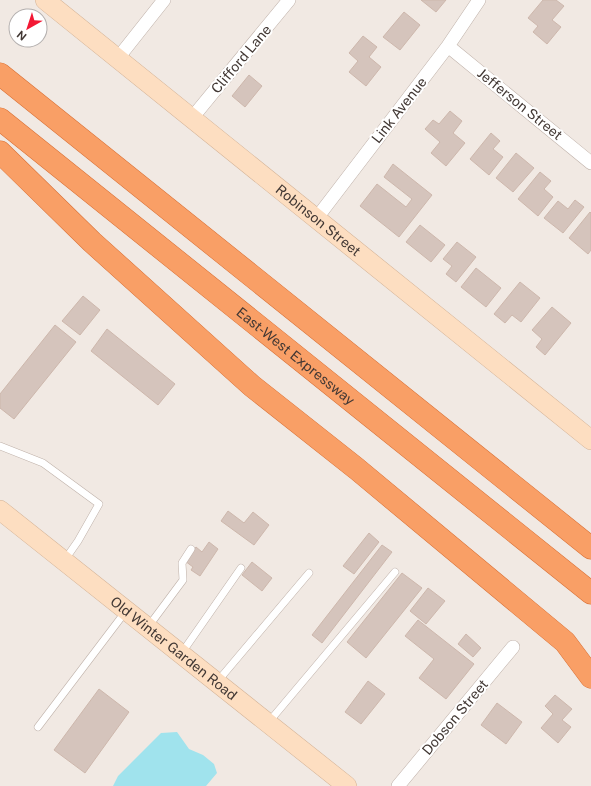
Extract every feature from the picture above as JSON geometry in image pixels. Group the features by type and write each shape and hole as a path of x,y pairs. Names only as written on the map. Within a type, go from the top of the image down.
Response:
{"highway":[{"path":"0,74 591,548"},
{"name":"East-West Expressway","path":"0,119 591,593"},
{"path":"0,152 92,242 252,386 357,469 565,642 591,676"},
{"path":"244,270 591,528"}],"street":[{"name":"Robinson Street","path":"45,0 591,440"},
{"path":"118,58 164,0"},
{"name":"Clifford Lane","path":"192,118 289,0"},
{"name":"Link Avenue","path":"316,218 448,46 479,0"},
{"name":"Jefferson Street","path":"448,46 591,163"},
{"name":"Old Winter Garden Road","path":"0,510 347,786"},
{"name":"Dobson Street","path":"398,786 513,647"}],"lane":[{"path":"0,446 43,463 100,504 64,561"},
{"path":"148,628 183,580 182,563 191,549"},
{"path":"181,654 241,568"},
{"path":"268,724 395,572"},
{"path":"216,682 308,573"},
{"path":"38,727 126,610"}],"water":[{"path":"177,732 189,749 203,755 214,764 217,773 206,786 113,786 118,776 161,733"}],"building":[{"path":"421,0 446,0 436,12"},
{"path":"543,0 556,0 564,6 552,20 561,27 547,44 533,32 538,26 528,18"},
{"path":"404,12 420,25 400,50 383,37"},
{"path":"363,36 377,47 369,57 381,67 366,86 349,72 358,61 349,53"},
{"path":"249,75 262,86 245,107 232,96"},
{"path":"450,111 462,121 453,133 465,143 446,166 431,153 440,142 425,129 433,120 439,124"},
{"path":"491,133 500,141 493,149 503,157 489,175 470,159"},
{"path":"516,153 534,168 513,192 496,178"},
{"path":"393,164 432,195 399,237 360,206 377,184 406,207 412,199 384,177"},
{"path":"540,172 551,181 544,189 553,197 538,216 518,199"},
{"path":"575,200 584,207 563,233 544,218 558,201 568,209"},
{"path":"590,212 591,250 588,254 569,238"},
{"path":"420,225 445,245 431,262 406,242"},
{"path":"457,242 476,257 456,282 446,274 452,266 443,259"},
{"path":"476,268 501,288 486,307 461,287"},
{"path":"520,282 540,298 521,322 512,315 505,323 494,314"},
{"path":"83,296 100,310 80,335 62,321"},
{"path":"552,307 571,323 545,355 536,347 542,339 532,330"},
{"path":"55,325 76,342 14,419 0,408 0,394"},
{"path":"107,329 175,384 158,405 91,351"},
{"path":"228,511 244,523 253,512 269,525 254,545 221,521"},
{"path":"369,533 379,542 354,574 343,566"},
{"path":"209,542 218,549 200,576 191,570 193,567 185,561 196,547 202,552"},
{"path":"382,545 392,552 322,643 312,635"},
{"path":"252,562 272,578 262,591 242,575"},
{"path":"402,573 422,588 366,658 347,642"},
{"path":"428,588 445,601 426,624 410,611"},
{"path":"418,620 474,664 446,699 419,678 434,659 405,636"},
{"path":"466,634 481,648 473,657 458,644"},
{"path":"368,681 385,694 361,724 345,712"},
{"path":"99,689 129,712 85,773 54,750"},
{"path":"555,695 572,709 562,720 571,727 558,743 541,728 553,714 545,706"},
{"path":"497,703 522,722 506,744 481,725"}]}
